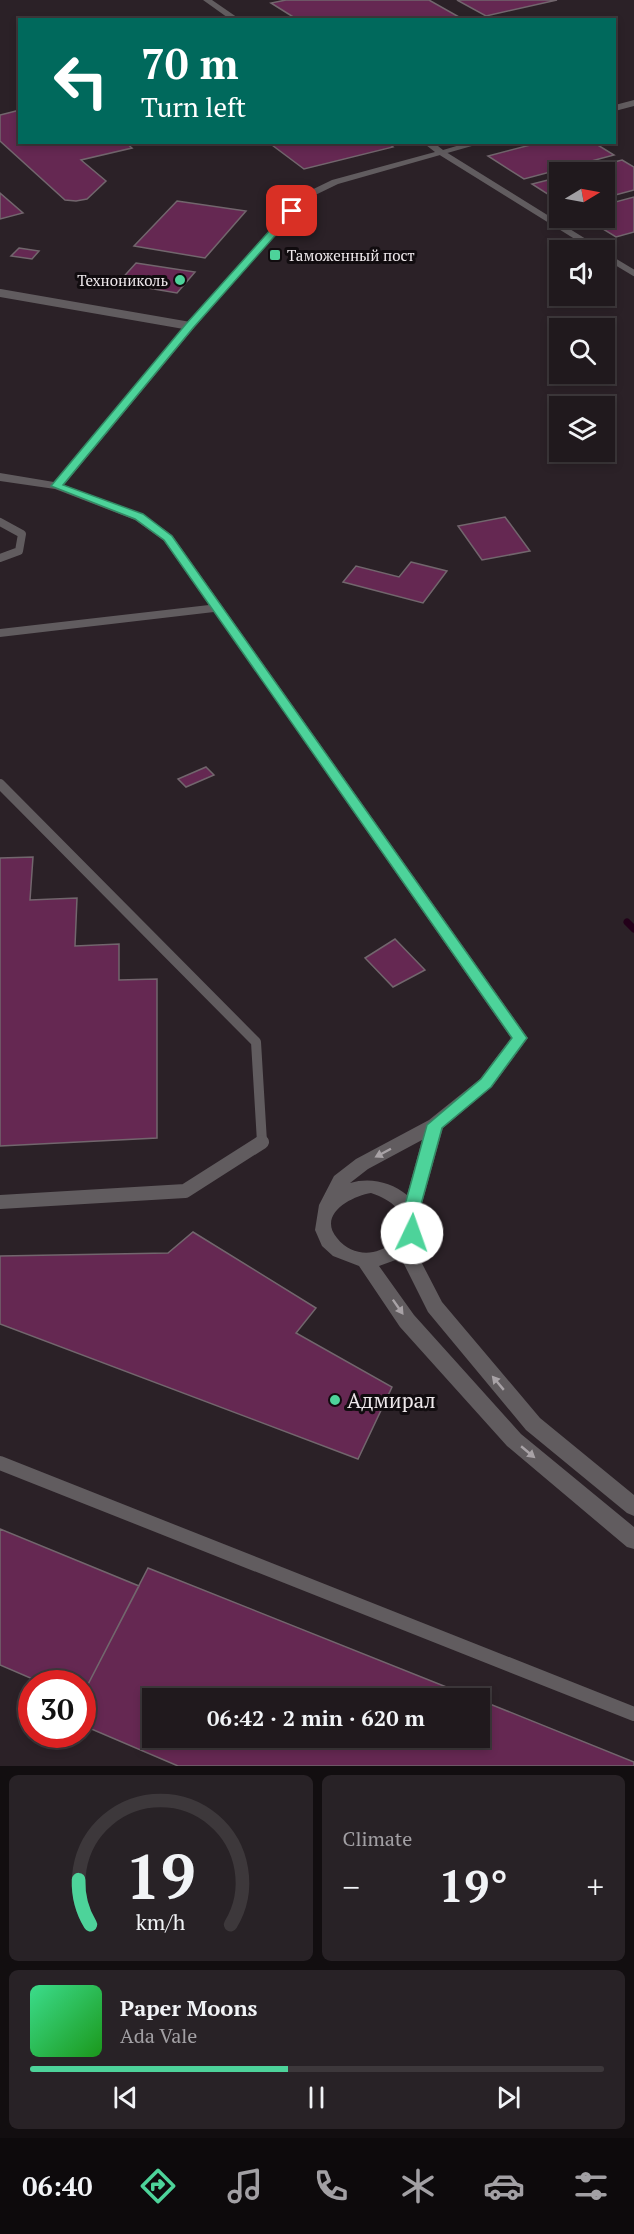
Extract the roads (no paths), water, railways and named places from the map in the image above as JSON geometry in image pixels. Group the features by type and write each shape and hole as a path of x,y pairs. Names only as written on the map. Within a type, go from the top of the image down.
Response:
{"street":[{"path":"207,0 234,18"},
{"path":"616,108 634,104"},
{"path":"429,144 442,153"},
{"path":"57,486 190,326 304,197 335,183 475,144"},
{"path":"0,477 57,486 139,517 168,538 520,1038 486,1083 435,1125 362,1164 340,1181 323,1219 328,1239 347,1255 364,1259 391,1256 404,1246 413,1226 411,1212 435,1125"},
{"path":"0,633 216,608"},
{"path":"328,1205 346,1190 372,1186 396,1194 411,1212"},
{"path":"404,1246 435,1307 533,1424 634,1507"},
{"path":"364,1259 407,1321 514,1440 634,1540"}],"lane":[{"path":"442,153 582,240"},
{"path":"615,262 634,273"},
{"path":"0,292 190,326"},
{"path":"0,522 22,534 19,551 0,558"},
{"path":"0,784 256,1042 262,1143 185,1191 0,1202"},
{"path":"0,1463 634,1714"}],"waterway":[{"path":"627,922 634,929"}],"place":[{"name":"Таможенный пост","path":"275,255"},
{"name":"Технониколь","path":"180,280"},
{"name":"Адмирал","path":"335,1400"}]}
